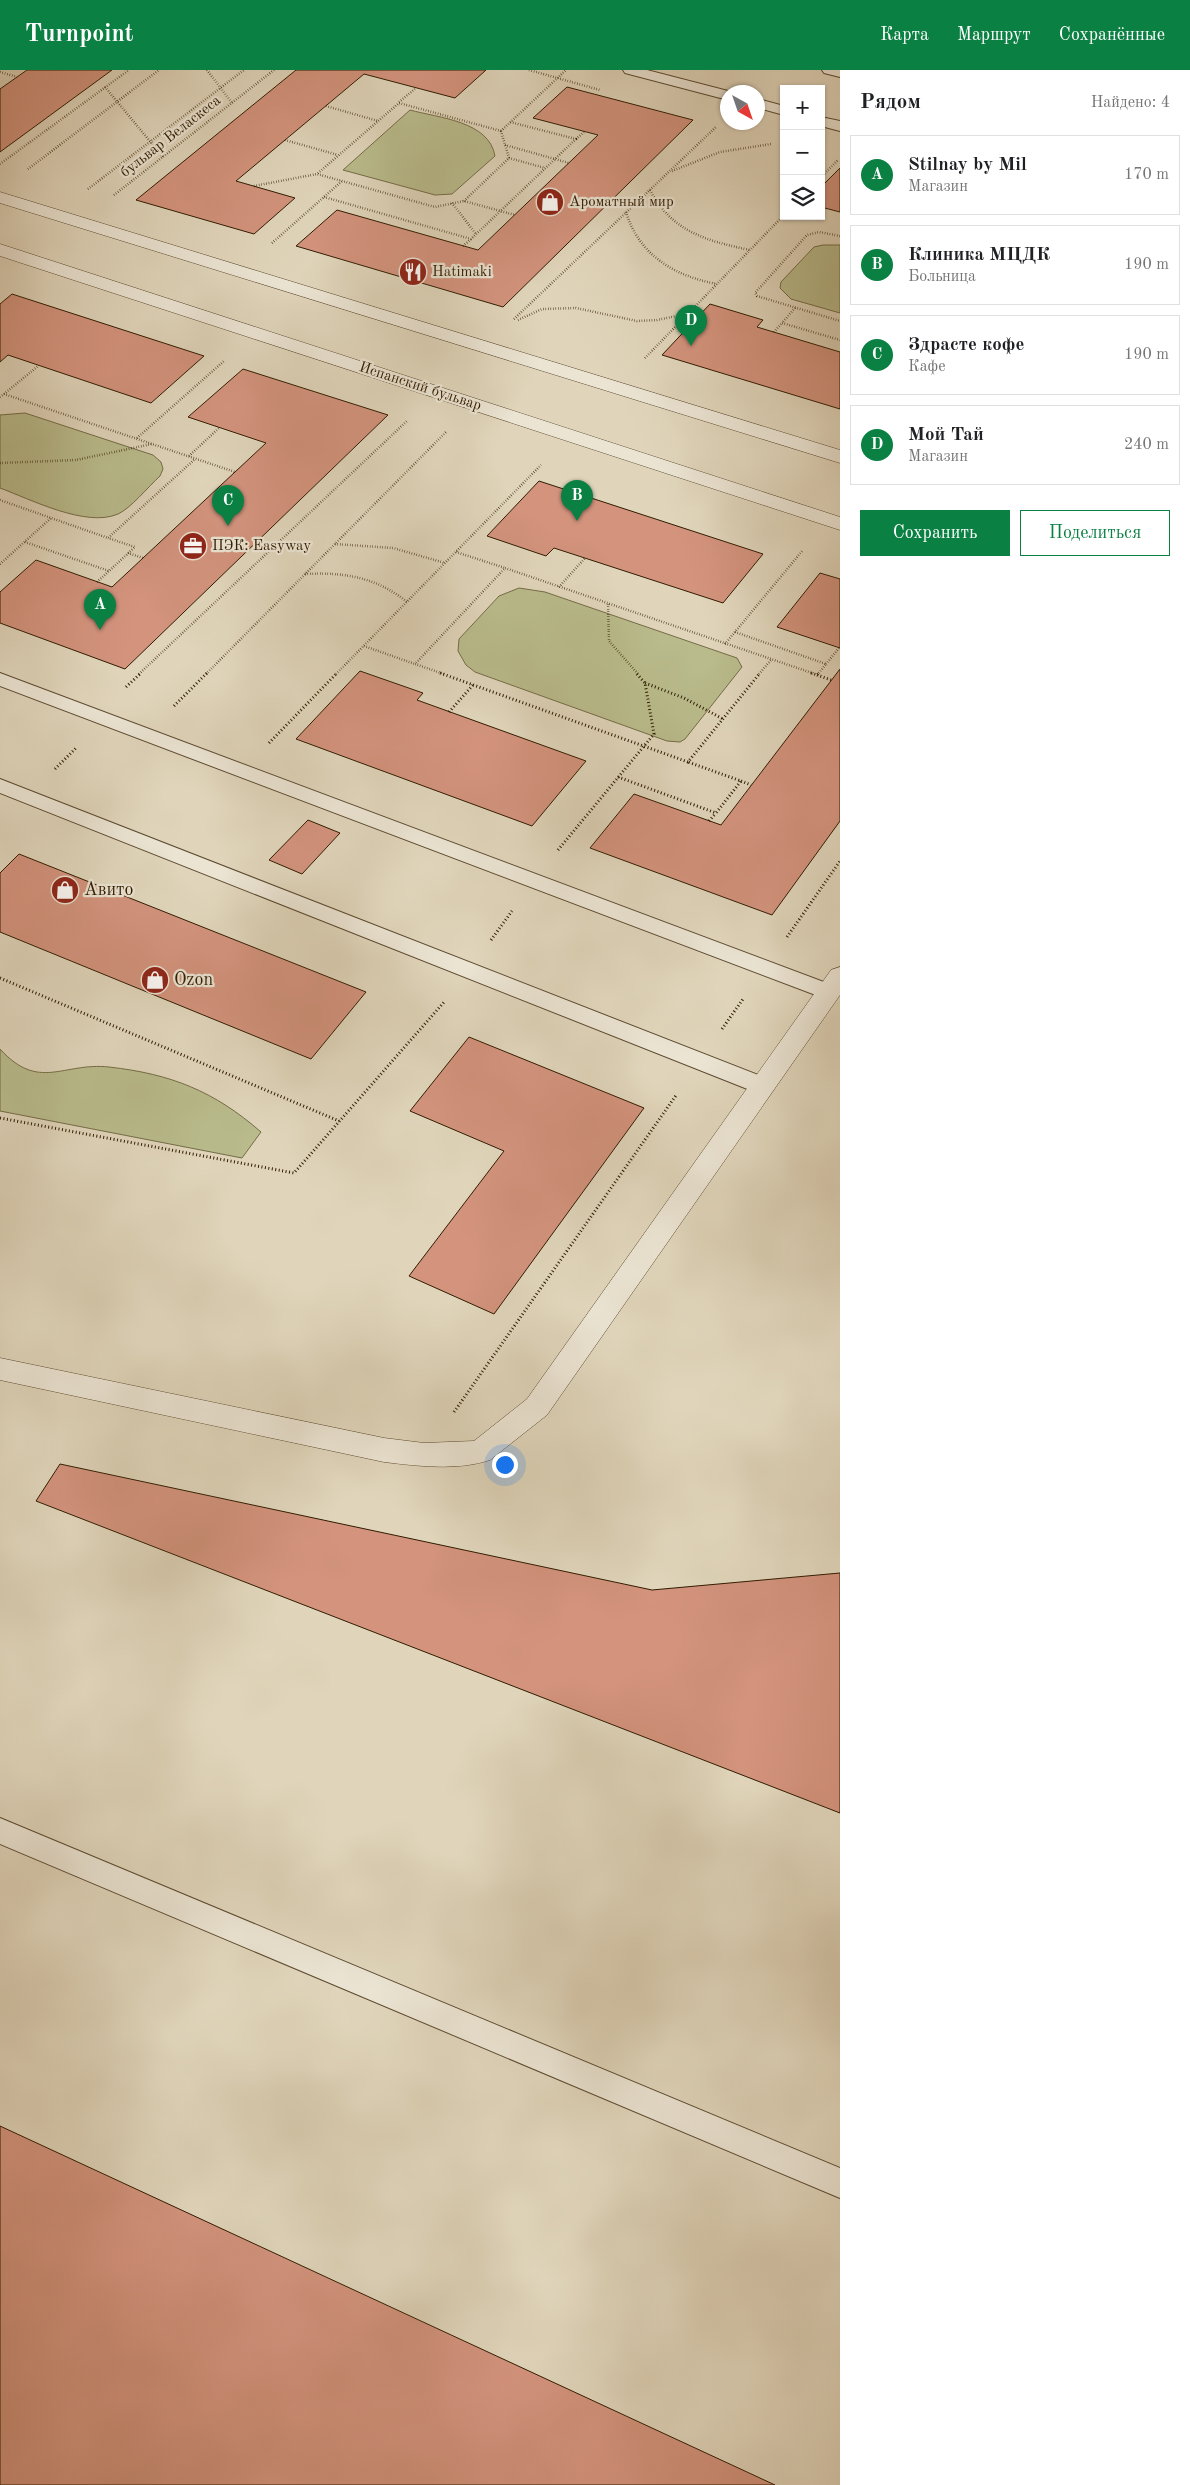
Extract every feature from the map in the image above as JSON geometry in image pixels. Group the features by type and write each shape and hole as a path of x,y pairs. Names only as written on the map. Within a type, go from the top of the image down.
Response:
{"street":[{"path":"0,197 840,457"},
{"name":"Испанский бульвар","path":"0,250 840,524"},
{"path":"0,1369 384,1450 424,1455 480,1452 537,1407 834,984"}],"lane":[{"path":"630,70 720,94"},
{"path":"829,70 840,73"},
{"path":"765,106 780,110"},
{"path":"825,122 840,126"},
{"path":"0,679 765,968 834,984"},
{"path":"0,786 763,1086"},
{"path":"0,1831 840,2182"}],"path":[{"path":"0,164 129,70"},
{"path":"26,170 159,70"},
{"path":"206,70 233,103"},
{"name":"бульвар Веласкеса","path":"88,189 244,70"},
{"name":"бульвар Веласкеса","path":"112,196 274,70"},
{"path":"501,131 566,70"},
{"path":"0,72 17,77"},
{"path":"105,87 163,157"},
{"path":"317,174 416,88"},
{"path":"399,103 501,131"},
{"path":"326,106 378,121"},
{"path":"510,122 576,140"},
{"path":"688,314 674,318 637,321 576,308 542,309 508,324 720,124"},
{"path":"501,131 509,158"},
{"path":"463,246 584,132"},
{"path":"285,140 338,155"},
{"path":"668,173 699,157 724,150 776,144"},
{"path":"505,145 569,163"},
{"path":"509,158 545,168"},
{"path":"464,201 509,158"},
{"path":"823,175 840,158"},
{"path":"254,186 317,174 435,207 464,201 515,215"},
{"path":"275,240 342,181"},
{"path":"650,190 654,202 668,218 684,229 713,241 750,250"},
{"path":"324,197 471,239"},
{"path":"452,203 476,234"},
{"path":"626,212 634,237 647,253 680,273 702,282 718,284"},
{"path":"639,364 780,219"},
{"path":"840,236 819,232 807,236 755,293 757,296 840,321"},
{"path":"774,332 795,308"},
{"path":"782,323 840,340"},
{"path":"137,439 223,362"},
{"path":"0,397 38,366"},
{"path":"122,691 436,392"},
{"path":"4,394 235,472"},
{"path":"189,456 220,427"},
{"path":"170,709 450,428"},
{"path":"0,463 76,460 152,444"},
{"path":"108,538 196,458"},
{"path":"267,745 546,459"},
{"path":"0,500 135,548 97,582"},
{"path":"0,564 51,518"},
{"path":"25,542 109,571"},
{"path":"335,544 393,548 445,562"},
{"path":"725,644 808,544"},
{"path":"456,552 831,680"},
{"path":"128,553 143,558"},
{"path":"559,587 585,558"},
{"path":"415,664 506,568"},
{"path":"305,574 339,573 364,577 396,592 407,602"},
{"path":"557,851 654,734 644,683 609,641 608,604"},
{"path":"734,632 826,664"},
{"path":"364,646 751,785"},
{"path":"817,675 839,648"},
{"path":"688,762 771,660"},
{"path":"644,683 684,698 723,719"},
{"path":"449,712 473,685"},
{"path":"27,796 106,719"},
{"path":"618,777 716,813"},
{"path":"709,821 740,781"},
{"path":"424,1455 840,861"},
{"path":"0,978 339,1121"},
{"path":"0,1118 294,1173 431,1020"}],"green space":[{"path":"410,110 448,119 473,128 491,144 495,156 452,194 435,195 343,170"},
{"path":"840,245 840,313 791,299 780,288 781,282 814,247"},
{"path":"25,413 153,455 161,462 163,469 160,476 123,511 105,517 75,515 42,505 0,488 0,415"},
{"path":"519,588 545,592 737,658 742,667 685,739 680,742 667,741 475,672 466,665 458,651 459,639 499,596"},
{"path":"0,1049 14,1062 27,1069 39,1072 109,1067 152,1074 172,1080 209,1095 244,1118 261,1132 242,1158 0,1111"}],"building":[{"path":"27,70 112,70 0,152 0,89"},
{"path":"296,70 486,70 455,98 364,74 236,181 295,198 254,234 136,200"},
{"path":"567,87 693,120 503,307 296,246 337,210 478,250 598,135 533,118"},
{"path":"840,168 840,212 825,208 825,183"},
{"path":"12,294 204,356 151,403 8,355 0,362 0,304"},
{"path":"710,304 763,320 757,327 840,352 840,409 662,355"},
{"path":"243,369 388,415 125,669 0,623 0,592 36,560 112,587 266,443 188,417"},
{"path":"539,481 763,554 723,603 554,548 546,556 487,536"},
{"path":"820,573 840,579 840,648 777,627"},
{"path":"840,669 840,821 772,915 590,848 634,794 721,825"},
{"path":"360,671 423,693 417,700 586,761 532,826 296,739"},
{"path":"308,820 340,833 302,874 269,860"},
{"path":"19,854 366,992 311,1059 0,932 0,873"},
{"path":"469,1037 644,1108 494,1314 409,1276 504,1151 410,1111"},
{"path":"60,1464 652,1590 840,1573 840,1813 36,1501"},
{"path":"0,2126 775,2485 0,2485"}],"place":[{"name":"Ароматный мир","path":"550,202"},
{"name":"Hatimaki","path":"413,272"},
{"name":"Мой Тай","path":"691,346"},
{"name":"Клиника МЦДК","path":"577,521"},
{"name":"Здрасте кофе","path":"228,526"},
{"name":"ПЭК: Easyway","path":"193,546"},
{"name":"Stilnay by Mil","path":"100,630"},
{"name":"Авито","path":"65,890"},
{"name":"Ozon","path":"155,980"}]}
